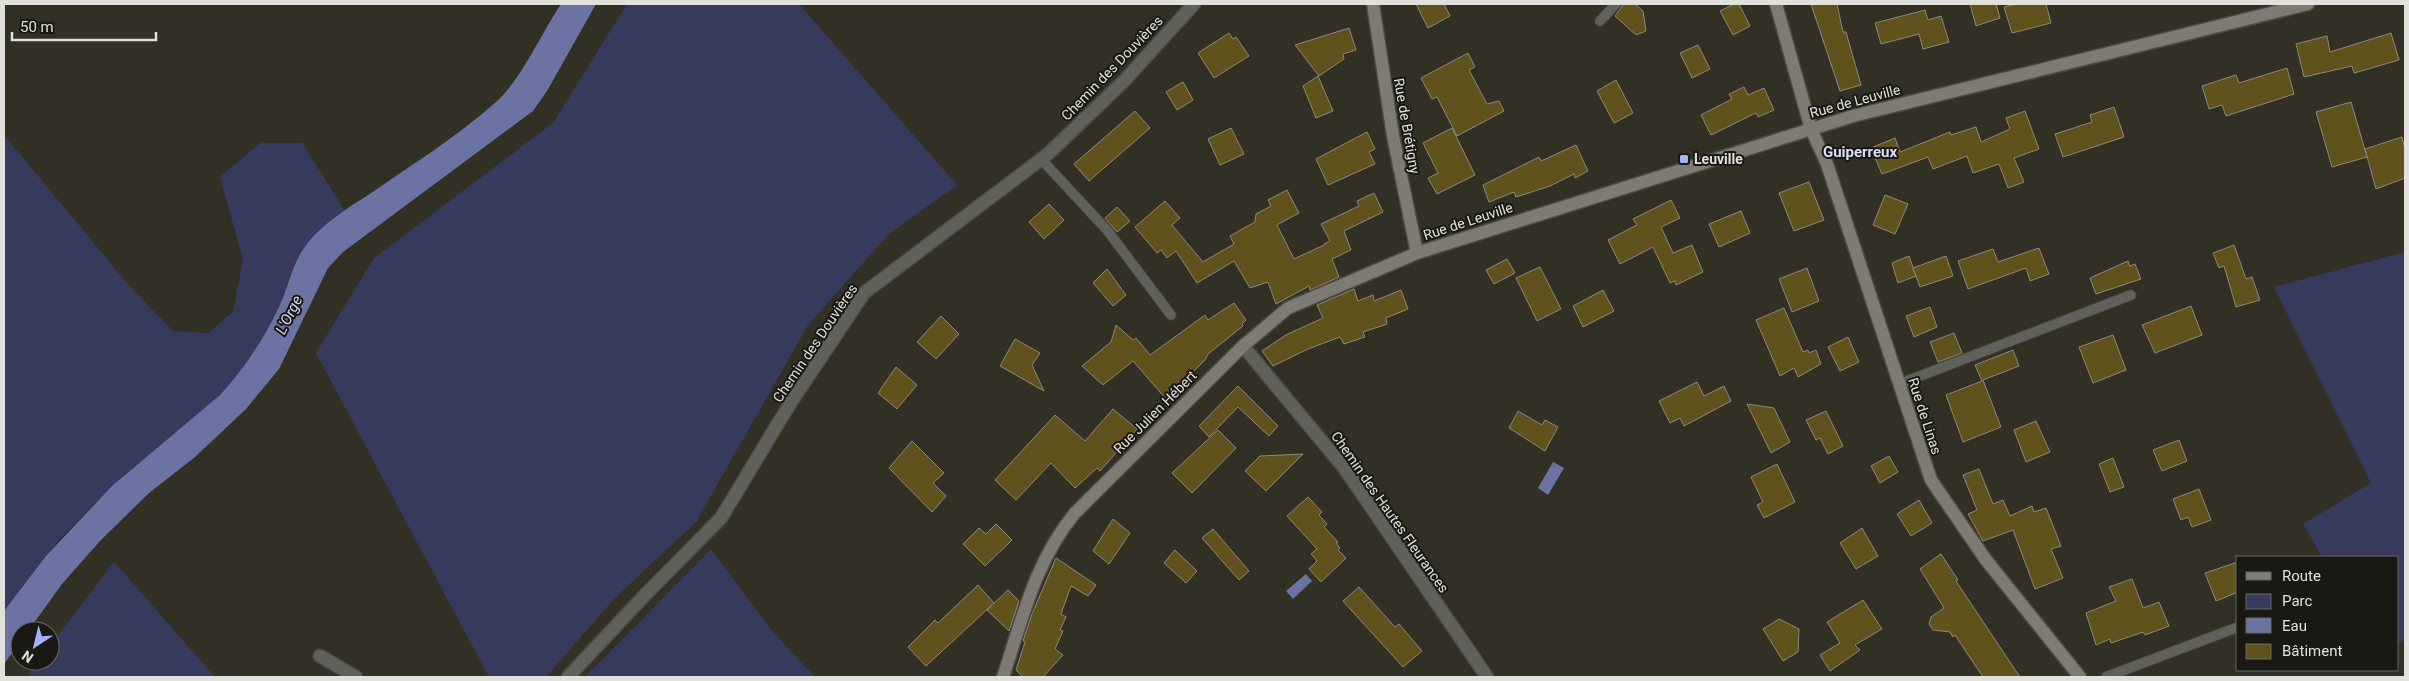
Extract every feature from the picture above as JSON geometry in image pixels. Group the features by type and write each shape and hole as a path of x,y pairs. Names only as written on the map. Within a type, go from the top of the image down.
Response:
{"street":[{"name":"Chemin des Douvières","path":"568,677 721,518 791,402 864,293 1041,159 1124,81 1194,4"},
{"name":"Rue de Brétigny","path":"1372,4 1393,136 1417,253"},
{"name":"Rue de Linas","path":"1776,4 1811,129 1827,164 1931,480 1986,560 2080,677"},
{"name":"Rue de Leuville","path":"1417,253 1853,116 2308,4"},
{"name":"Rue Julien Hébert","path":"1003,677 1044,558 1058,534 1075,513 1243,346 1288,308 1417,253"},
{"name":"Chemin des Hautes Fleurances","path":"1243,346 1345,469 1487,677"},
{"path":"320,656 356,677"}],"lane":[{"path":"1600,21 1616,4"},
{"path":"1041,159 1107,230 1171,315"},
{"path":"1899,384 2131,295"},
{"path":"2106,677 2236,628"}],"green space":[{"path":"627,4 799,4 957,185 888,235 808,325 696,522 614,599 546,677 489,677 316,353 374,258 553,123"},
{"path":"4,135 127,283 173,331 208,333 233,312 243,259 220,177 260,143 302,143 345,211 323,228 303,249 294,266 280,306 268,330 229,385 220,395 112,486 58,541 4,611"},
{"path":"2405,252 2405,639 2399,643 2399,556 2321,556 2303,524 2371,483 2274,287"},
{"path":"711,549 773,632 815,677 585,677"},
{"path":"114,562 215,677 27,677 32,671 60,671 60,633"}],"water":[{"name":"L'Orge","path":"561,4 596,4 547,91 533,111 343,252 328,268 279,369 246,409 195,457 149,493 100,541 62,584 35,621 10,621 10,656 4,664 4,611 46,556 112,486 220,395 229,385 267,331 282,299 297,259 306,245 336,216 451,138 496,102 523,69"},
{"path":"1553,462 1564,468 1548,495 1538,488"},
{"path":"1306,574 1312,581 1293,599 1286,591"}],"building":[{"path":"1416,4 1444,4 1450,16 1428,28"},
{"path":"1624,4 1635,4 1643,11 1646,31 1636,35 1615,16"},
{"path":"1734,4 1739,4 1750,26 1733,35 1720,11"},
{"path":"1811,4 1837,4 1843,32 1846,32 1861,85 1840,91"},
{"path":"1970,4 1996,4 2000,18 1976,26"},
{"path":"2016,4 2046,4 2051,23 2012,33 2004,7"},
{"path":"1925,10 1928,20 1941,16 1949,42 1923,49 1919,34 1881,44 1875,23"},
{"path":"1349,28 1356,50 1343,54 1344,59 1319,76 1295,45"},
{"path":"1229,33 1233,39 1236,37 1249,56 1214,78 1198,53"},
{"path":"2391,33 2399,60 2354,73 2352,66 2304,77 2296,44 2327,36 2330,52"},
{"path":"1698,45 1710,69 1692,78 1680,53"},
{"path":"1468,53 1475,67 1469,70 1487,104 1499,101 1504,111 1457,136 1437,97 1432,99 1421,78"},
{"path":"2287,68 2294,94 2226,116 2222,105 2209,109 2202,86 2236,75 2239,83"},
{"path":"1318,76 1333,111 1316,118 1303,86"},
{"path":"1616,80 1633,113 1614,123 1597,91"},
{"path":"1183,82 1193,100 1177,110 1166,92"},
{"path":"1744,87 1748,95 1764,88 1774,110 1758,117 1756,113 1711,135 1701,115 1732,99 1729,94"},
{"path":"2351,102 2367,157 2332,167 2316,112"},
{"path":"2114,107 2124,137 2063,157 2055,134 2092,122 2090,115"},
{"path":"1135,111 1150,128 1089,181 1074,164"},
{"path":"2025,111 2039,149 2014,158 2024,182 2008,188 1999,164 1973,173 1967,156 1933,169 1928,157 1882,174 1871,148 1895,138 1900,152 1950,132 1951,135 1976,127 1981,142 2010,129 2006,118"},
{"path":"1231,128 1244,154 1220,165 1208,139"},
{"path":"1452,128 1475,175 1437,194 1428,178 1438,173 1423,143"},
{"path":"1367,132 1375,149 1369,152 1375,164 1328,185 1316,159"},
{"path":"2402,137 2405,149 2405,178 2376,189 2365,149"},
{"path":"1576,145 1588,171 1575,178 1574,174 1550,186 1516,197 1514,192 1489,202 1483,185 1539,157 1541,161"},
{"path":"1809,182 1824,220 1794,231 1779,193"},
{"path":"1287,190 1299,213 1277,225 1294,259 1330,241 1321,224 1359,206 1357,201 1374,193 1383,212 1344,231 1351,250 1332,259 1339,277 1310,290 1309,286 1276,304 1268,282 1250,288 1234,261 1197,283 1176,251 1167,258 1161,250 1157,253 1135,227 1165,201 1180,218 1172,225 1203,262 1234,244 1230,236 1255,222 1256,214 1271,206 1268,200"},
{"path":"1885,195 1908,204 1895,234 1873,225"},
{"path":"1671,200 1680,218 1661,227 1673,253 1692,245 1703,272 1676,285 1675,281 1670,283 1653,247 1620,264 1608,240 1637,225 1633,219"},
{"path":"1049,204 1064,220 1044,239 1029,222"},
{"path":"1117,207 1130,221 1117,232 1105,218"},
{"path":"1741,211 1750,233 1719,247 1709,224"},
{"path":"2234,245 2246,279 2252,277 2260,300 2236,307 2224,266 2219,268 2213,253"},
{"path":"2039,248 2049,274 2030,281 2026,268 1968,289 1958,261 1993,249 1998,262"},
{"path":"1909,256 1916,276 1898,283 1892,263"},
{"path":"1946,256 1953,276 1920,287 1913,268"},
{"path":"1507,259 1515,273 1494,284 1486,270"},
{"path":"2128,261 2130,266 2135,264 2141,279 2096,294 2090,278"},
{"path":"1540,267 1561,309 1537,321 1516,278"},
{"path":"1807,268 1819,301 1792,312 1779,279"},
{"path":"1107,269 1126,295 1113,306 1093,283"},
{"path":"1354,289 1358,301 1373,295 1374,301 1401,290 1408,309 1386,318 1387,324 1363,332 1365,337 1344,344 1340,337 1308,349 1273,366 1262,351 1286,335 1323,318 1317,305"},
{"path":"1603,290 1614,311 1583,327 1573,306"},
{"path":"1234,303 1246,320 1242,324 1243,326 1208,354 1205,360 1166,399 1133,361 1103,385 1082,366 1111,342 1116,325 1133,340 1136,338 1150,355 1205,315 1208,320"},
{"path":"2191,306 2202,335 2155,353 2142,325"},
{"path":"1930,307 1937,327 1914,337 1906,316"},
{"path":"1784,308 1803,352 1808,350 1809,353 1816,350 1821,364 1798,377 1794,368 1780,376 1756,320"},
{"path":"941,316 959,334 936,359 917,342"},
{"path":"1954,333 1962,353 1938,362 1930,342"},
{"path":"2113,335 2126,370 2093,383 2079,347"},
{"path":"1848,337 1859,362 1840,371 1828,347"},
{"path":"1015,339 1040,353 1032,365 1044,391 1000,366"},
{"path":"2013,350 2019,366 1983,380 2001,427 1963,442 1946,395 1982,381 1975,365"},
{"path":"896,367 917,385 897,409 878,393"},
{"path":"1697,382 1704,396 1724,386 1731,401 1684,426 1680,418 1670,423 1659,401"},
{"path":"1238,386 1278,426 1269,436 1238,407 1209,437 1199,426"},
{"path":"1747,404 1774,408 1790,442 1771,453"},
{"path":"1113,409 1137,429 1100,471 1097,468 1075,488 1051,463 1016,500 995,480 1055,415 1085,441"},
{"path":"1518,411 1542,425 1545,420 1558,427 1545,451 1509,428"},
{"path":"1826,411 1843,446 1828,454 1820,438 1816,440 1806,420"},
{"path":"2036,421 2050,452 2026,462 2014,430"},
{"path":"1218,430 1236,448 1192,493 1172,473"},
{"path":"2179,440 2187,461 2162,471 2153,450"},
{"path":"912,441 944,473 933,483 946,496 932,512 889,468"},
{"path":"1303,454 1266,491 1245,471 1260,456"},
{"path":"1889,456 1898,472 1880,483 1871,466"},
{"path":"2113,458 2124,487 2110,492 2099,464"},
{"path":"1777,464 1795,502 1764,518 1757,505 1763,502 1751,477"},
{"path":"1979,469 1993,504 2003,500 2010,516 2032,506 2034,512 2046,508 2061,546 2051,549 2063,578 2035,589 2013,530 1983,541 1968,514 1977,510 1963,475"},
{"path":"2199,489 2211,520 2192,527 2188,517 2181,520 2173,499"},
{"path":"1308,497 1322,512 1319,515 1327,524 1324,527 1338,542 1336,543 1340,548 1338,550 1346,558 1321,582 1309,569 1317,561 1311,554 1317,549 1287,516"},
{"path":"1919,500 1932,523 1911,536 1897,514"},
{"path":"1113,519 1130,533 1109,564 1093,551"},
{"path":"996,524 1012,540 985,566 963,544 979,528 986,534"},
{"path":"1862,528 1878,556 1856,569 1840,543"},
{"path":"1213,529 1249,571 1239,580 1202,538"},
{"path":"1175,550 1197,571 1186,583 1164,563"},
{"path":"1941,554 1958,580 1956,581 2020,677 1983,677 1955,635 1953,637 1950,632 1933,630 1929,624 1931,617 1944,608 1920,569"},
{"path":"1056,558 1096,585 1088,596 1071,586 1061,614 1066,617 1060,630 1063,631 1055,649 1063,655 1043,677 1023,677 1016,670 1025,642 1023,641 1032,614"},
{"path":"2236,563 2236,593 2216,601 2205,573"},
{"path":"2132,579 2143,608 2159,602 2169,626 2145,635 2143,632 2111,643 2110,639 2096,645 2086,613 2116,601 2109,587"},
{"path":"978,585 994,603 926,666 908,647 935,620 938,623"},
{"path":"1359,587 1395,627 1399,624 1422,651 1403,667 1343,601"},
{"path":"1008,590 1019,601 1009,631 987,610"},
{"path":"1863,600 1882,629 1855,645 1860,650 1830,671 1820,655 1840,643 1827,622"},
{"path":"1779,619 1799,629 1798,652 1783,661 1763,629"}],"place":[{"name":"Leuville","path":"1684,159"}],"district":[{"name":"Guiperreux","path":"1860,152"}]}
